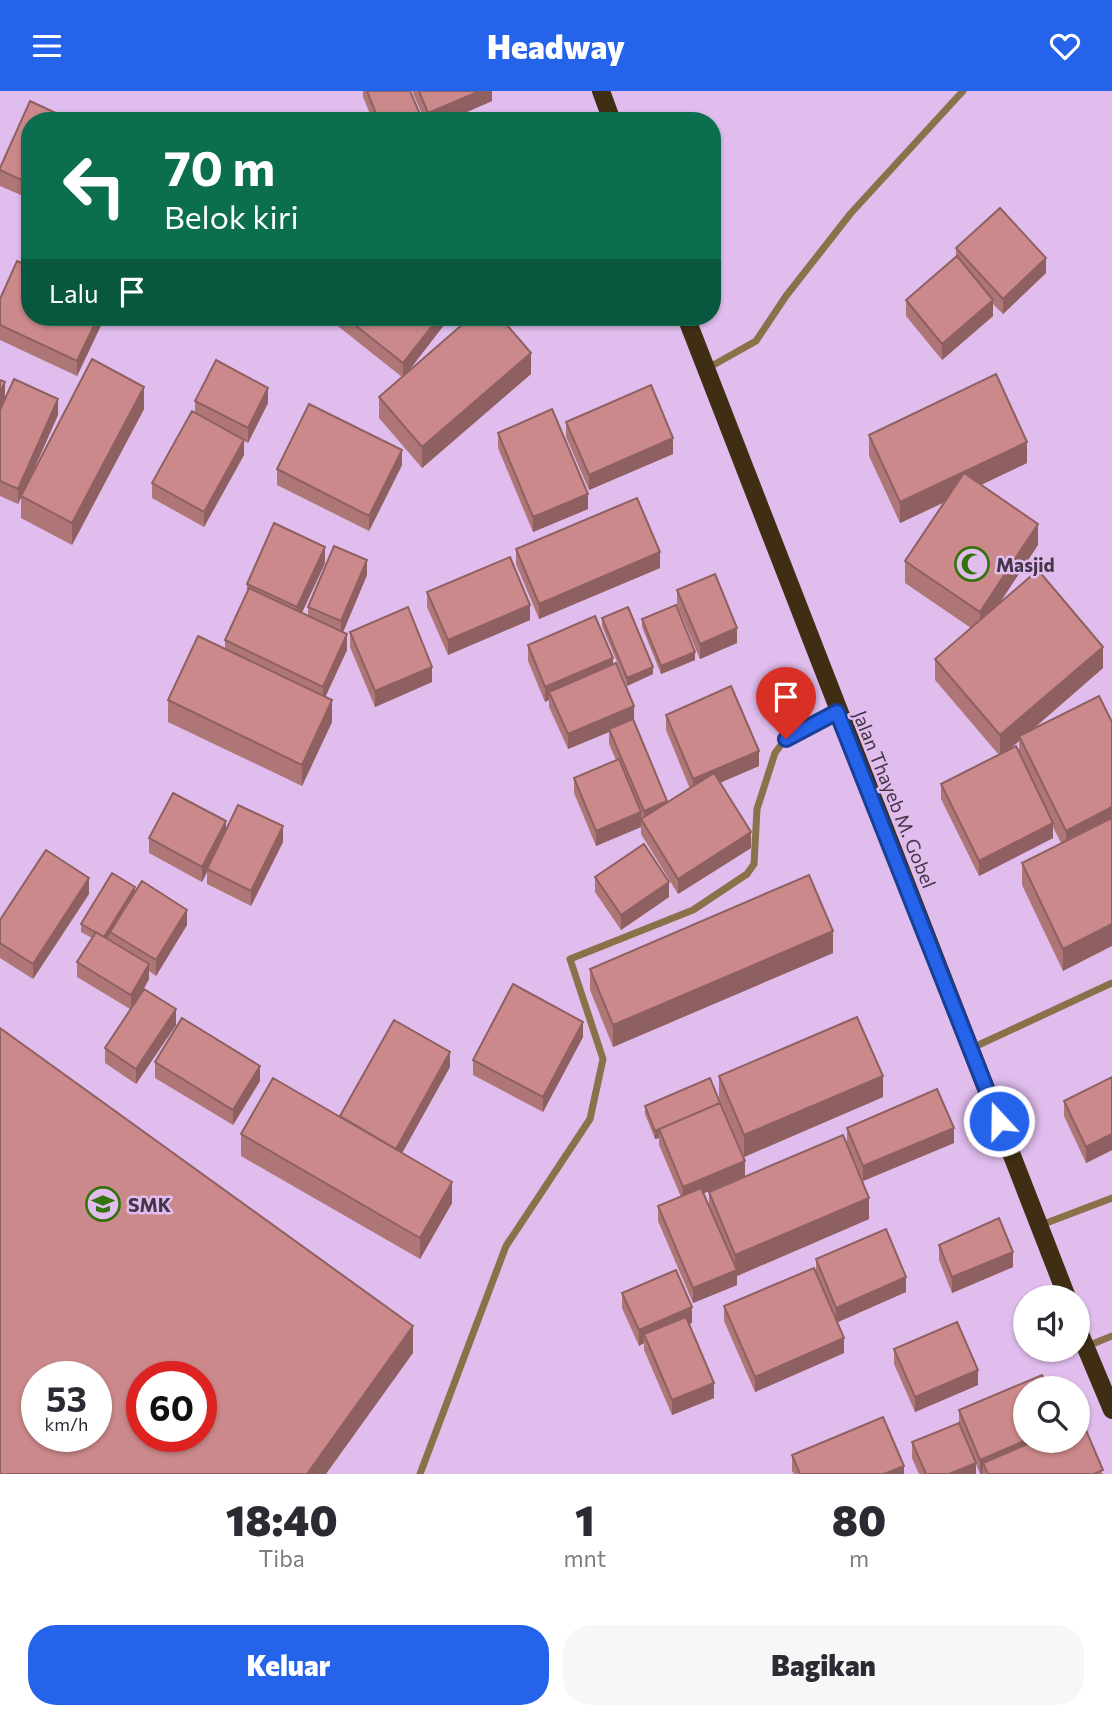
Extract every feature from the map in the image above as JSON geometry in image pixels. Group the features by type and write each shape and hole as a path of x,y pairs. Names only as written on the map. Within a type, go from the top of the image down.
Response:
{"main road":[{"path":"601,91 609,112"},
{"name":"Jalan Thayeb M. Gobel","path":"689,326 837,712 1063,1285"},
{"path":"1090,1359 1112,1410"}],"street":[{"path":"705,369 756,341 786,296 851,213 963,91"},
{"path":"420,1474 506,1246 590,1119 603,1059 570,959 693,910 747,874 754,864 757,809 775,753 786,739 837,712"},
{"path":"971,1049 1112,983"},
{"path":"1041,1225 1112,1198"},
{"path":"1090,1345 1112,1336"}],"building":[{"path":"367,91 410,91 419,112 375,112"},
{"path":"419,91 480,91 430,112 428,112"},
{"path":"30,101 54,112 25,112"},
{"path":"21,121 21,180 0,168"},
{"path":"1000,208 1046,258 1003,299 956,248"},
{"path":"957,256 993,300 942,344 906,300"},
{"path":"17,261 21,263 21,326 94,326 77,361 0,325 0,299"},
{"path":"356,326 432,326 403,363"},
{"path":"461,326 508,326 531,353 422,447 379,397"},
{"path":"92,359 144,387 72,523 21,496"},
{"path":"216,360 268,388 248,428 195,401"},
{"path":"996,374 1027,442 900,502 869,435"},
{"path":"14,379 58,399 18,489 0,481 0,410"},
{"path":"0,380 5,382 0,393"},
{"path":"651,385 673,438 589,475 566,422"},
{"path":"309,404 402,450 369,516 277,469"},
{"path":"552,409 588,494 533,517 498,433"},
{"path":"192,411 244,440 204,512 152,483"},
{"name":"Masjid","path":"964,473 1038,524 980,612 905,561"},
{"path":"637,498 660,552 539,604 516,549"},
{"path":"274,523 325,547 297,607 247,584"},
{"path":"334,546 367,560 341,621 308,607"},
{"path":"510,557 530,605 448,640 427,592"},
{"path":"1038,570 1103,647 1000,735 935,659"},
{"path":"715,574 737,628 700,644 677,590"},
{"path":"249,588 347,634 323,687 225,640"},
{"path":"676,605 695,652 661,666 642,619"},
{"path":"408,607 432,667 375,691 350,632"},
{"path":"628,607 653,667 627,678 602,618"},
{"path":"595,616 613,658 545,687 528,645"},
{"path":"198,636 332,700 302,765 168,700"},
{"path":"616,663 634,706 568,734 549,692"},
{"path":"731,686 759,751 693,779 666,715"},
{"path":"1099,696 1112,722 1112,807 1066,831 1019,736"},
{"path":"633,719 667,801 644,811 609,729"},
{"path":"1016,746 1053,823 979,861 941,784"},
{"path":"619,759 641,812 596,831 574,778"},
{"path":"714,773 751,832 678,879 641,819"},
{"path":"173,793 226,821 202,867 149,838"},
{"path":"238,805 283,826 251,891 207,869"},
{"path":"1112,818 1112,924 1063,949 1022,863"},
{"path":"644,844 669,882 621,915 595,877"},
{"path":"46,850 89,878 33,964 0,943 0,920"},
{"path":"112,873 135,887 104,937 81,924"},
{"path":"809,875 833,931 613,1025 590,969"},
{"path":"142,881 187,910 156,960 110,932"},
{"path":"96,932 149,964 131,995 77,962"},
{"path":"513,984 583,1022 543,1097 473,1060"},
{"path":"144,989 176,1009 136,1069 105,1048"},
{"path":"857,1017 883,1076 744,1135 719,1076"},
{"path":"182,1018 260,1066 233,1110 155,1062"},
{"path":"394,1020 450,1052 396,1149 340,1116"},
{"name":"SMK","path":"0,1028 413,1326 307,1474 0,1474"},
{"path":"1112,1077 1112,1134 1086,1147 1064,1101"},
{"path":"273,1078 452,1182 420,1238 241,1134"},
{"path":"710,1078 720,1103 655,1131 645,1106"},
{"path":"937,1089 954,1128 863,1166 847,1128"},
{"path":"720,1103 745,1161 683,1187 659,1129"},
{"path":"843,1135 869,1198 735,1255 709,1192"},
{"path":"701,1188 737,1270 693,1288 658,1206"},
{"path":"999,1218 1013,1252 952,1277 939,1245"},
{"path":"886,1229 906,1277 836,1308 816,1259"},
{"path":"814,1268 844,1338 755,1377 724,1306"},
{"path":"676,1270 692,1307 639,1330 622,1293"},
{"path":"686,1317 714,1383 672,1400 644,1334"},
{"path":"957,1322 978,1370 915,1397 894,1349"},
{"path":"1013,1387 1013,1446 980,1460 959,1410"},
{"path":"883,1417 904,1466 884,1474 800,1474 792,1455"},
{"path":"959,1423 976,1463 949,1474 926,1474 912,1442"},
{"path":"1090,1440 1103,1470 1094,1474 988,1474 983,1463 1013,1450 1013,1453 1090,1453"}],"place":[{"name":"Masjid","path":"972,564"},
{"name":"SMK","path":"103,1204"}],"route":[{"path":"786,739 837,712 999,1121"}]}
